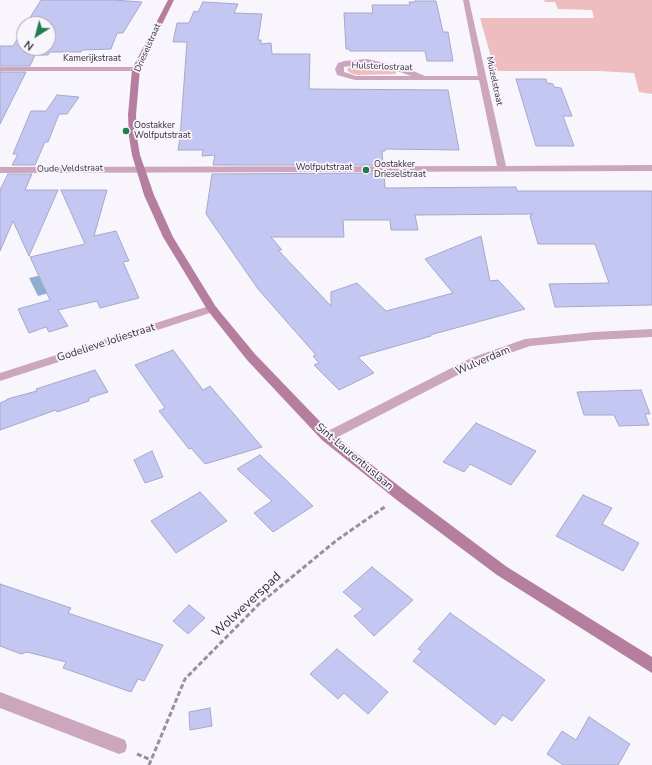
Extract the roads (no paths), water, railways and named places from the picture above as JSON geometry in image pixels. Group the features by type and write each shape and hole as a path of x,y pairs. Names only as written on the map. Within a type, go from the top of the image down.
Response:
{"street":[{"name":"Drieselstraat","path":"140,169 136,155 132,115 136,69 171,0"},
{"name":"Muizelstraat","path":"466,0 502,167"},
{"name":"Hulsterlostraat","path":"422,78 403,70 367,61 347,62 341,65 339,69 340,73 355,78 422,78 484,78"},
{"name":"Kamerijkstraat","path":"0,69 136,69"},
{"name":"Wolfputstraat","path":"140,169 502,167 652,168"},
{"name":"Oude Veldstraat","path":"0,170 140,169"},
{"name":"Sint-Laurentiuslaan","path":"140,169 149,196 168,237 212,308 251,357 327,437 403,497 502,571 652,666"},
{"name":"Godelieve Joliestraat","path":"0,377 212,308"},
{"name":"Wulverdam","path":"327,437 475,361 529,342 594,336 652,333"},
{"path":"0,700 119,746"}],"water":[{"path":"42,275 52,292 38,296 29,278"}],"place":[{"name":"Oostakker Wolfputstraat","path":"126,131"},
{"name":"Oostakker Drieselstraat","path":"366,170"}]}
